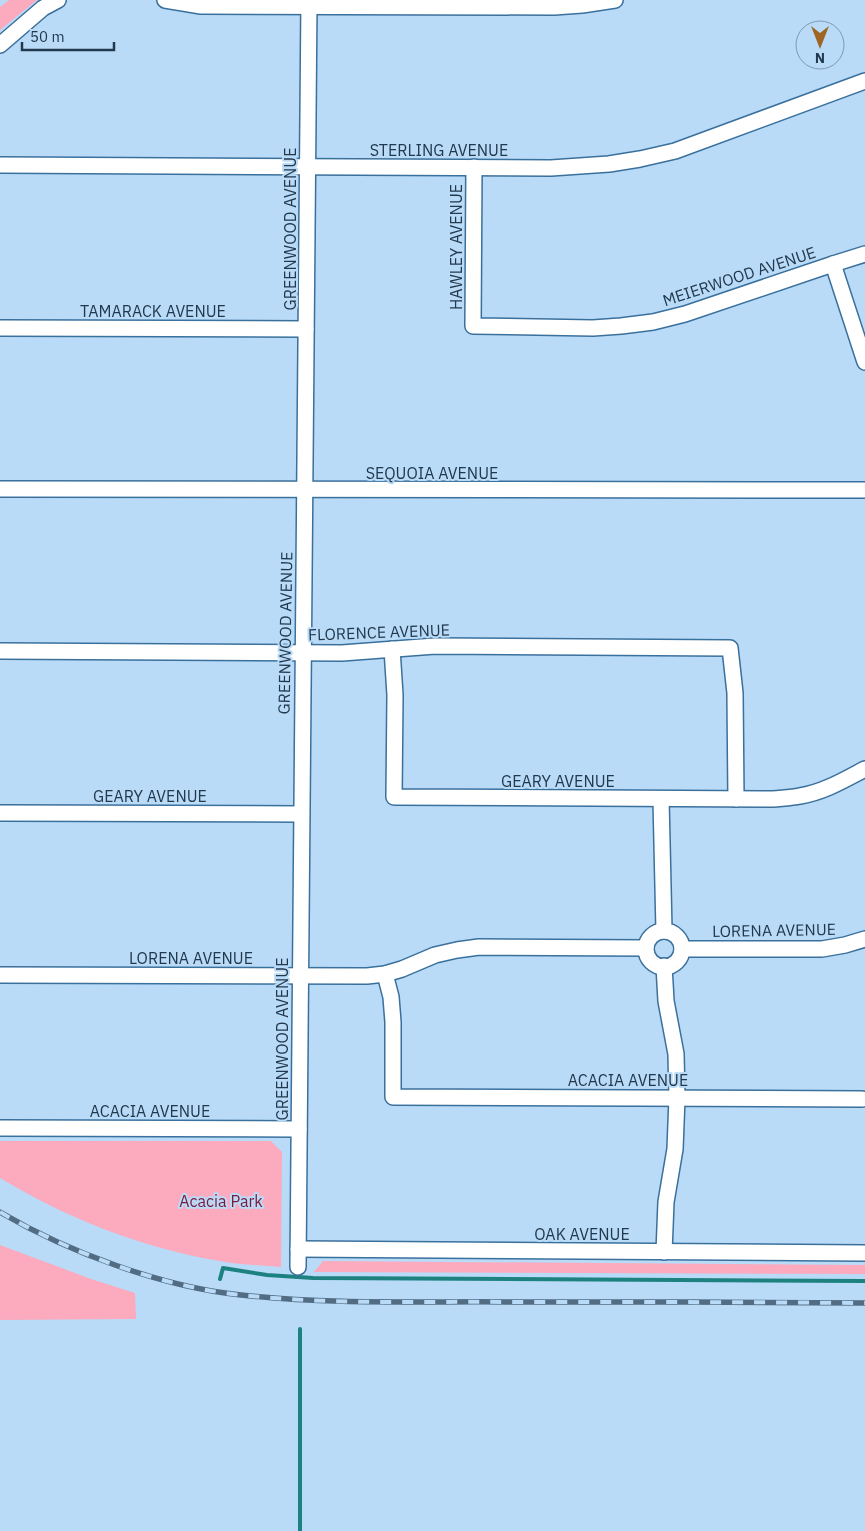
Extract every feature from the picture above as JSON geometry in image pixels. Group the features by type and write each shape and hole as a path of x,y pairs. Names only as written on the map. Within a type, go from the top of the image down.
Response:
{"street":[{"path":"0,45 43,8 58,0"},
{"path":"165,0 201,6 309,3 554,7 615,0"},
{"name":"GREENWOOD AVENUE","path":"298,1267 300,814 309,3"},
{"name":"STERLING AVENUE","path":"0,165 579,167 640,160 675,151 865,81"},
{"name":"HAWLEY AVENUE","path":"473,326 474,167"},
{"name":"MEIERWOOD AVENUE","path":"473,326 593,328 654,322 685,314 865,254"},
{"path":"834,264 865,362"},
{"name":"TAMARACK AVENUE","path":"0,328 306,329"},
{"name":"SEQUOIA AVENUE","path":"0,489 865,490"},
{"name":"FLORENCE AVENUE","path":"0,651 342,653 435,646 730,648 735,693 736,799"},
{"name":"GEARY AVENUE","path":"392,649 395,695 394,797 772,799 800,796 819,791 865,769"},
{"path":"661,799 664,931"},
{"name":"GEARY AVENUE","path":"0,813 300,814"},
{"path":"664,931 674,934 678,938 682,949 679,958 675,962 664,966 654,964 650,960 646,948 653,935 664,931"},
{"name":"LORENA AVENUE","path":"682,949 822,949 865,939"},
{"name":"LORENA AVENUE","path":"0,975 367,976 385,974 402,969 435,955 479,947 646,948"},
{"path":"664,966 666,1001 676,1054 678,1098 675,1149 666,1202 664,1252"},
{"name":"ACACIA AVENUE","path":"385,974 391,997 393,1022 393,1097 862,1098"},
{"name":"ACACIA AVENUE","path":"0,1128 299,1129"},
{"name":"OAK AVENUE","path":"298,1249 865,1253"}],"green space":[{"path":"9,0 37,0 0,30 0,7"},
{"name":"Acacia Park","path":"0,1141 271,1141 282,1152 281,1267 220,1261 191,1255 134,1240 79,1219 0,1178"},
{"path":"0,1245 91,1279 135,1293 136,1319 0,1320"},
{"path":"323,1261 865,1265 865,1274 314,1272"}],"waterway":[{"path":"220,1279 223,1268 267,1275 313,1278 865,1281"},
{"path":"300,1329 300,1531"}],"railway":[{"path":"0,1212 55,1241 116,1266 180,1284 241,1295 309,1300 378,1302 865,1303"}]}
